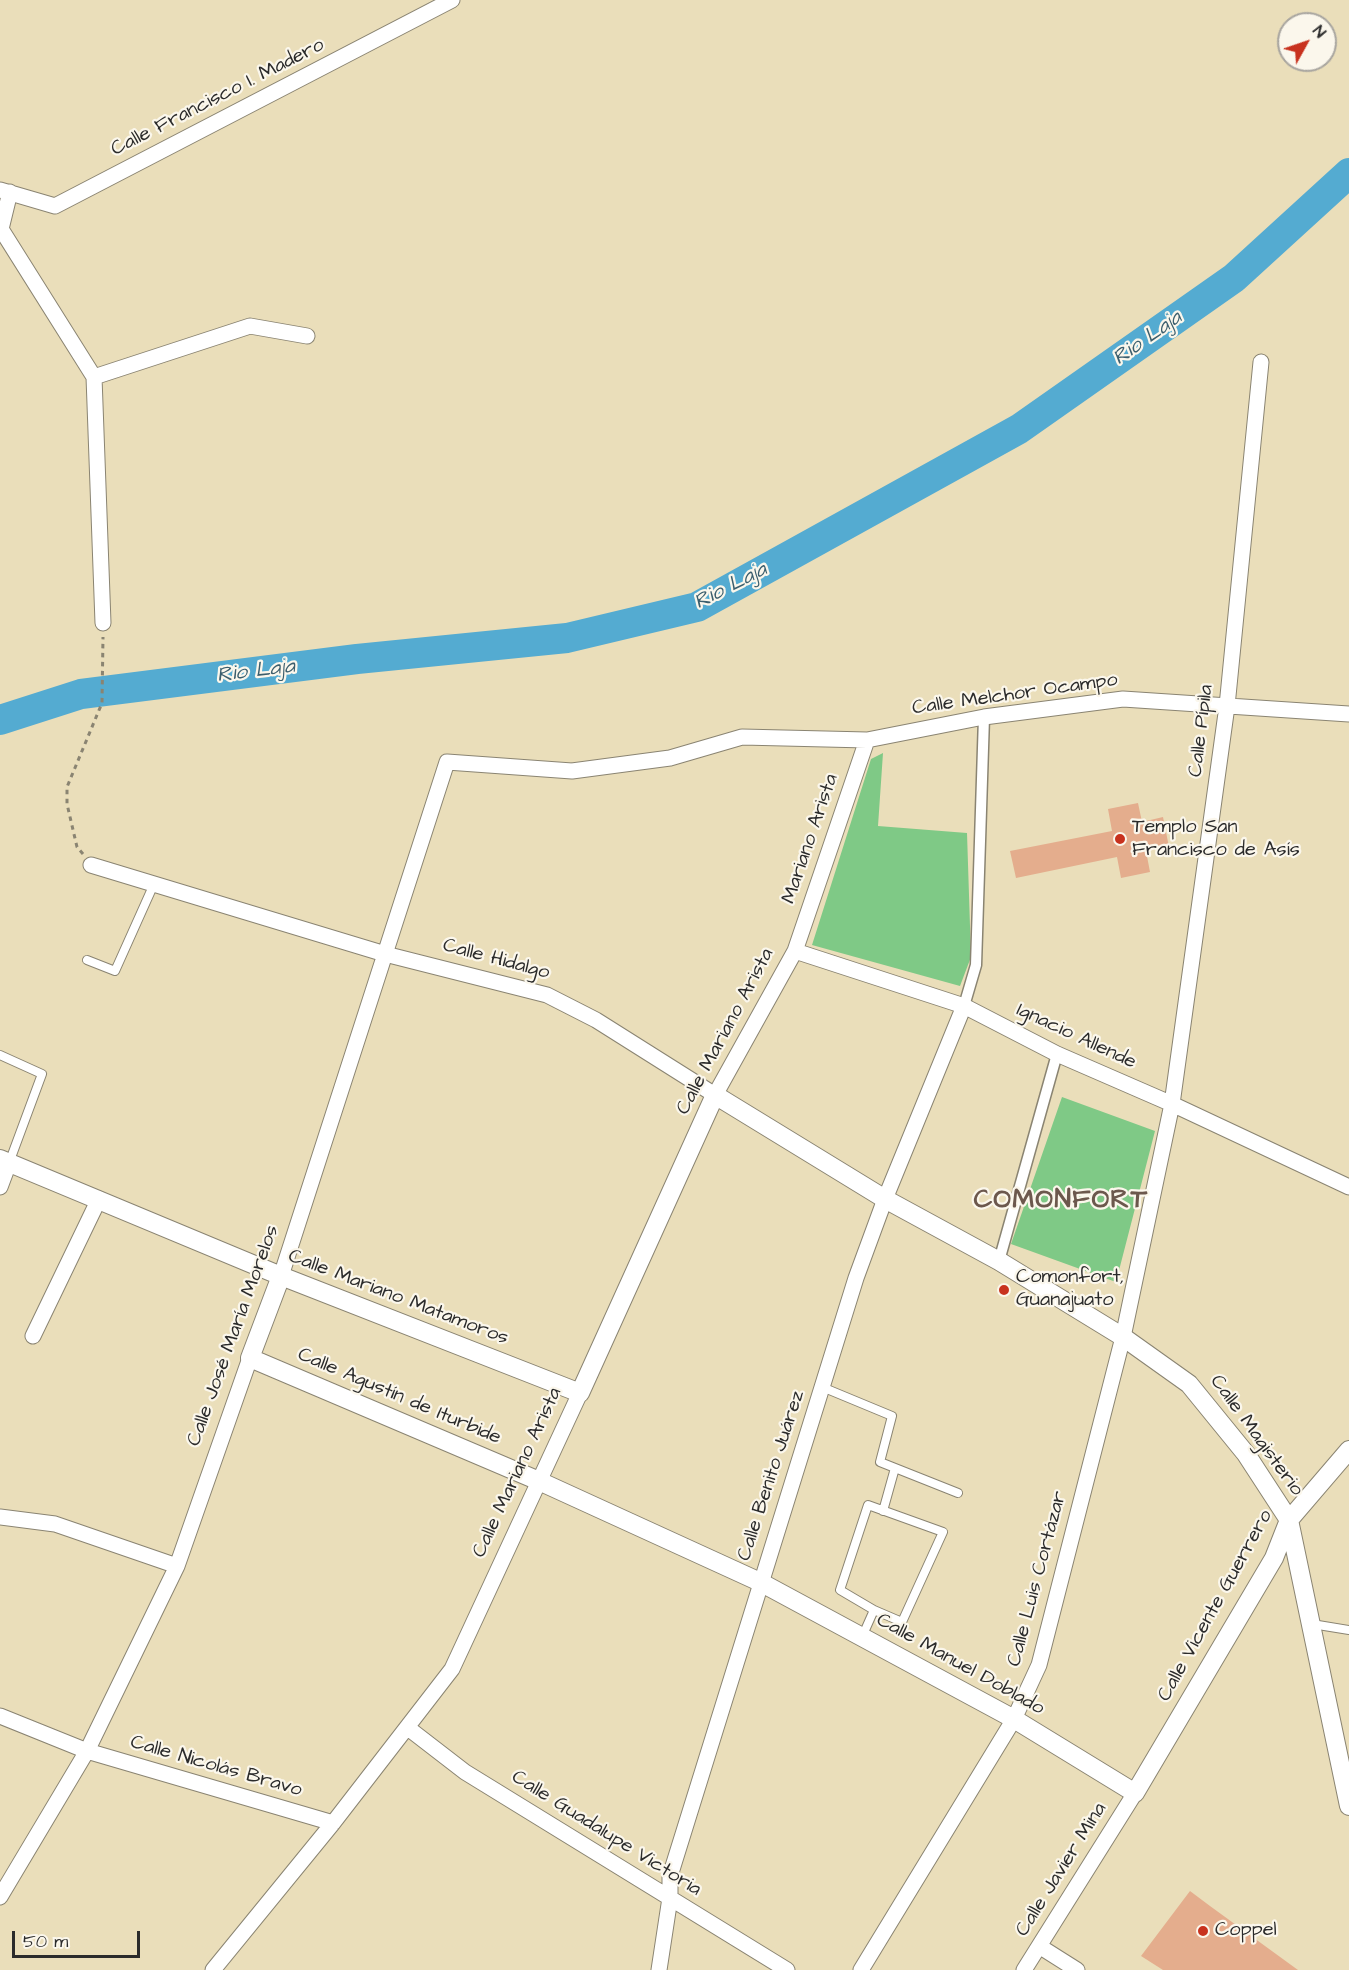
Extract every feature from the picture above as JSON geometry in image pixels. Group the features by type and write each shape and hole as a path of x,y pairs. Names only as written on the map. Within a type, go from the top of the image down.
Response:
{"street":[{"name":"Calle Francisco I. Madero","path":"5,191 55,206 449,1"},
{"path":"5,191 1,229 94,377 103,623"},
{"path":"94,377 250,326 307,336"},
{"name":"Calle Pípila","path":"1123,1337 1172,1104 1227,705 1261,363"},
{"name":"Calle Melchor Ocampo","path":"447,762 572,771 670,758 742,737 867,740 984,717 1123,699 1349,714"},
{"path":"964,1006 976,965 984,717"},
{"name":"Mariano Arista","path":"795,951 867,740"},
{"name":"Calle José María Morelos","path":"0,1897 87,1751 177,1566 281,1276 447,762"},
{"name":"Calle Hidalgo","path":"91,865 385,954 547,995 596,1020 885,1199 999,1261"},
{"name":"Ignacio Allende","path":"795,951 964,1006 1057,1054 1172,1104 1349,1187"},
{"name":"Calle Mariano Arista","path":"213,1970 333,1823 452,1669 715,1095 795,951"},
{"name":"Calle Benito Juárez","path":"659,1970 670,1898 670,1876 760,1582 885,1199 964,1006"},
{"path":"999,1261 1057,1054"},
{"path":"0,1187 5,1161"},
{"name":"Calle Mariano Matamoros","path":"5,1161 281,1276 580,1393"},
{"path":"33,1336 99,1199"},
{"name":"Calle Magisterio","path":"999,1261 1123,1337 1189,1384 1246,1454 1289,1520 1349,1806"},
{"name":"Calle Luis Cortázar","path":"861,1970 1014,1719 1039,1665 1123,1337"},
{"name":"Calle Agustín de Iturbide","path":"250,1358 539,1481 760,1582"},
{"name":"Calle Vicente Guerrero","path":"1135,1793 1274,1558 1289,1520 1349,1450"},
{"path":"0,1517 55,1524 177,1566"},
{"name":"Calle Manuel Doblado","path":"760,1582 1014,1719 1135,1793"},
{"name":"Calle Nicolás Bravo","path":"0,1716 87,1751 333,1823"},
{"name":"Calle Guadalupe Victoria","path":"408,1728 465,1772 787,1970"},
{"name":"Calle Javier Mina","path":"1024,1970 1135,1793"},
{"path":"1039,1946 1077,1970"}],"lane":[{"path":"87,960 115,971 154,884"},
{"path":"0,1055 42,1074 5,1161"},
{"path":"822,1387 892,1416 880,1462 958,1493"},
{"path":"883,1511 895,1468"},
{"path":"868,1505 943,1532 902,1622 874,1610 840,1590 868,1505"},
{"path":"862,1637 874,1610"},
{"path":"1311,1624 1349,1630"}],"path":[{"path":"91,865 77,847 67,804 67,787 102,703 103,623"}],"green space":[{"path":"883,753 878,826 967,833 971,957 960,986 812,945 871,759"},
{"path":"1062,1097 1155,1131 1116,1282 1011,1244"}],"building":[{"name":"Templo San Francisco de Asís","path":"1138,803 1142,822 1163,817 1169,847 1146,851 1150,872 1121,878 1117,857 1016,878 1010,851 1112,831 1108,809"},
{"name":"Coppel","path":"1190,1891 1298,1970 1163,1970 1141,1956"}],"waterway":[{"name":"Rio Laja","path":"0,720 81,694 357,659 567,638 697,607 1019,429 1234,278 1349,173"}],"place":[{"name":"Templo San Francisco de Asís","path":"1120,839"},
{"name":"Comonfort, Guanajuato","path":"1004,1290"},
{"name":"Coppel","path":"1203,1931"}],"district":[{"name":"COMONFORT","path":"1061,1202"}]}
